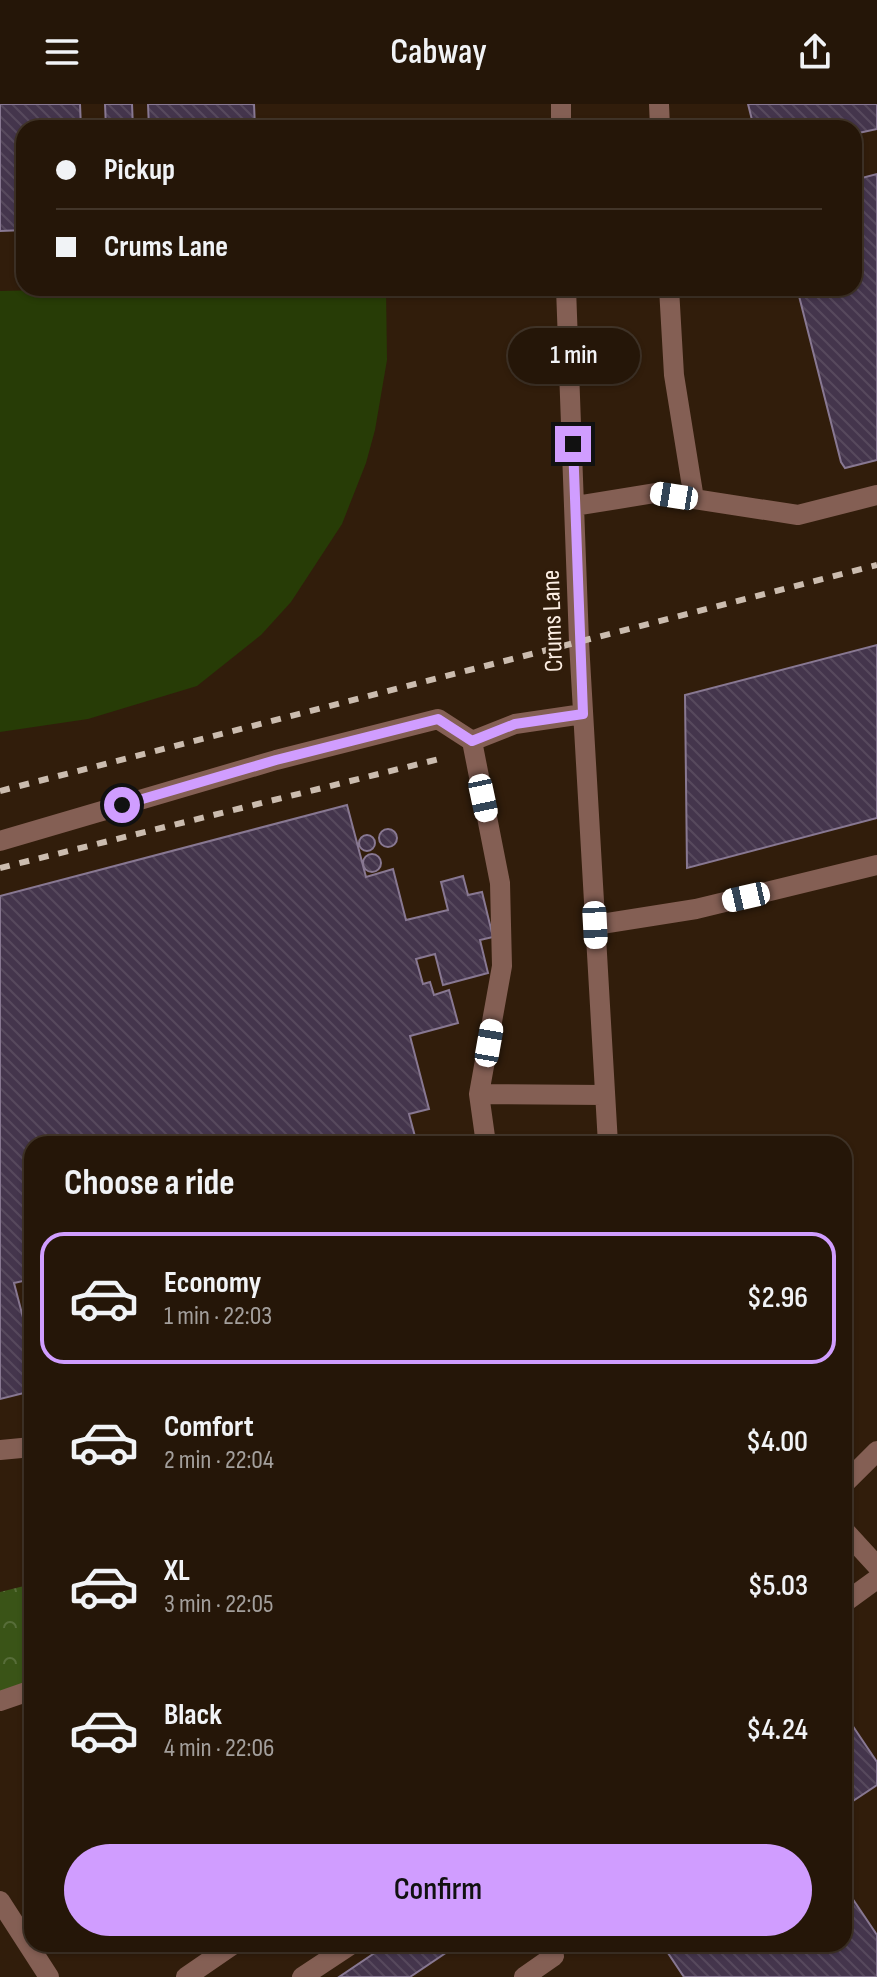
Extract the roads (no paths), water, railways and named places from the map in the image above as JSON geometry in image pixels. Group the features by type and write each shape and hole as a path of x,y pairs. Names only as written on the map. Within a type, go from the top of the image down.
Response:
{"street":[{"name":"Crums Lane","path":"566,296 577,610 607,1136"},
{"path":"669,296 674,375 694,499"},
{"path":"575,506 655,493 798,515 877,495"},
{"path":"472,741 515,724 583,714"},
{"path":"0,841 276,760 438,719 472,741 500,883 502,966 479,1094 485,1136"},
{"path":"595,925 696,909 877,865"},
{"path":"479,1094 604,1095"},
{"path":"0,1450 24,1448"},
{"path":"852,1476 877,1451"},
{"path":"852,1544 877,1566"},
{"path":"852,1597 877,1579"},
{"path":"0,1701 24,1693"},
{"path":"0,1901 24,1938"},
{"path":"33,1952 49,1977"},
{"path":"186,1977 221,1952"},
{"path":"302,1977 340,1952"},
{"path":"524,1977 554,1956"}],"railway":[{"path":"0,791 877,565"},
{"path":"0,868 439,759"}]}
